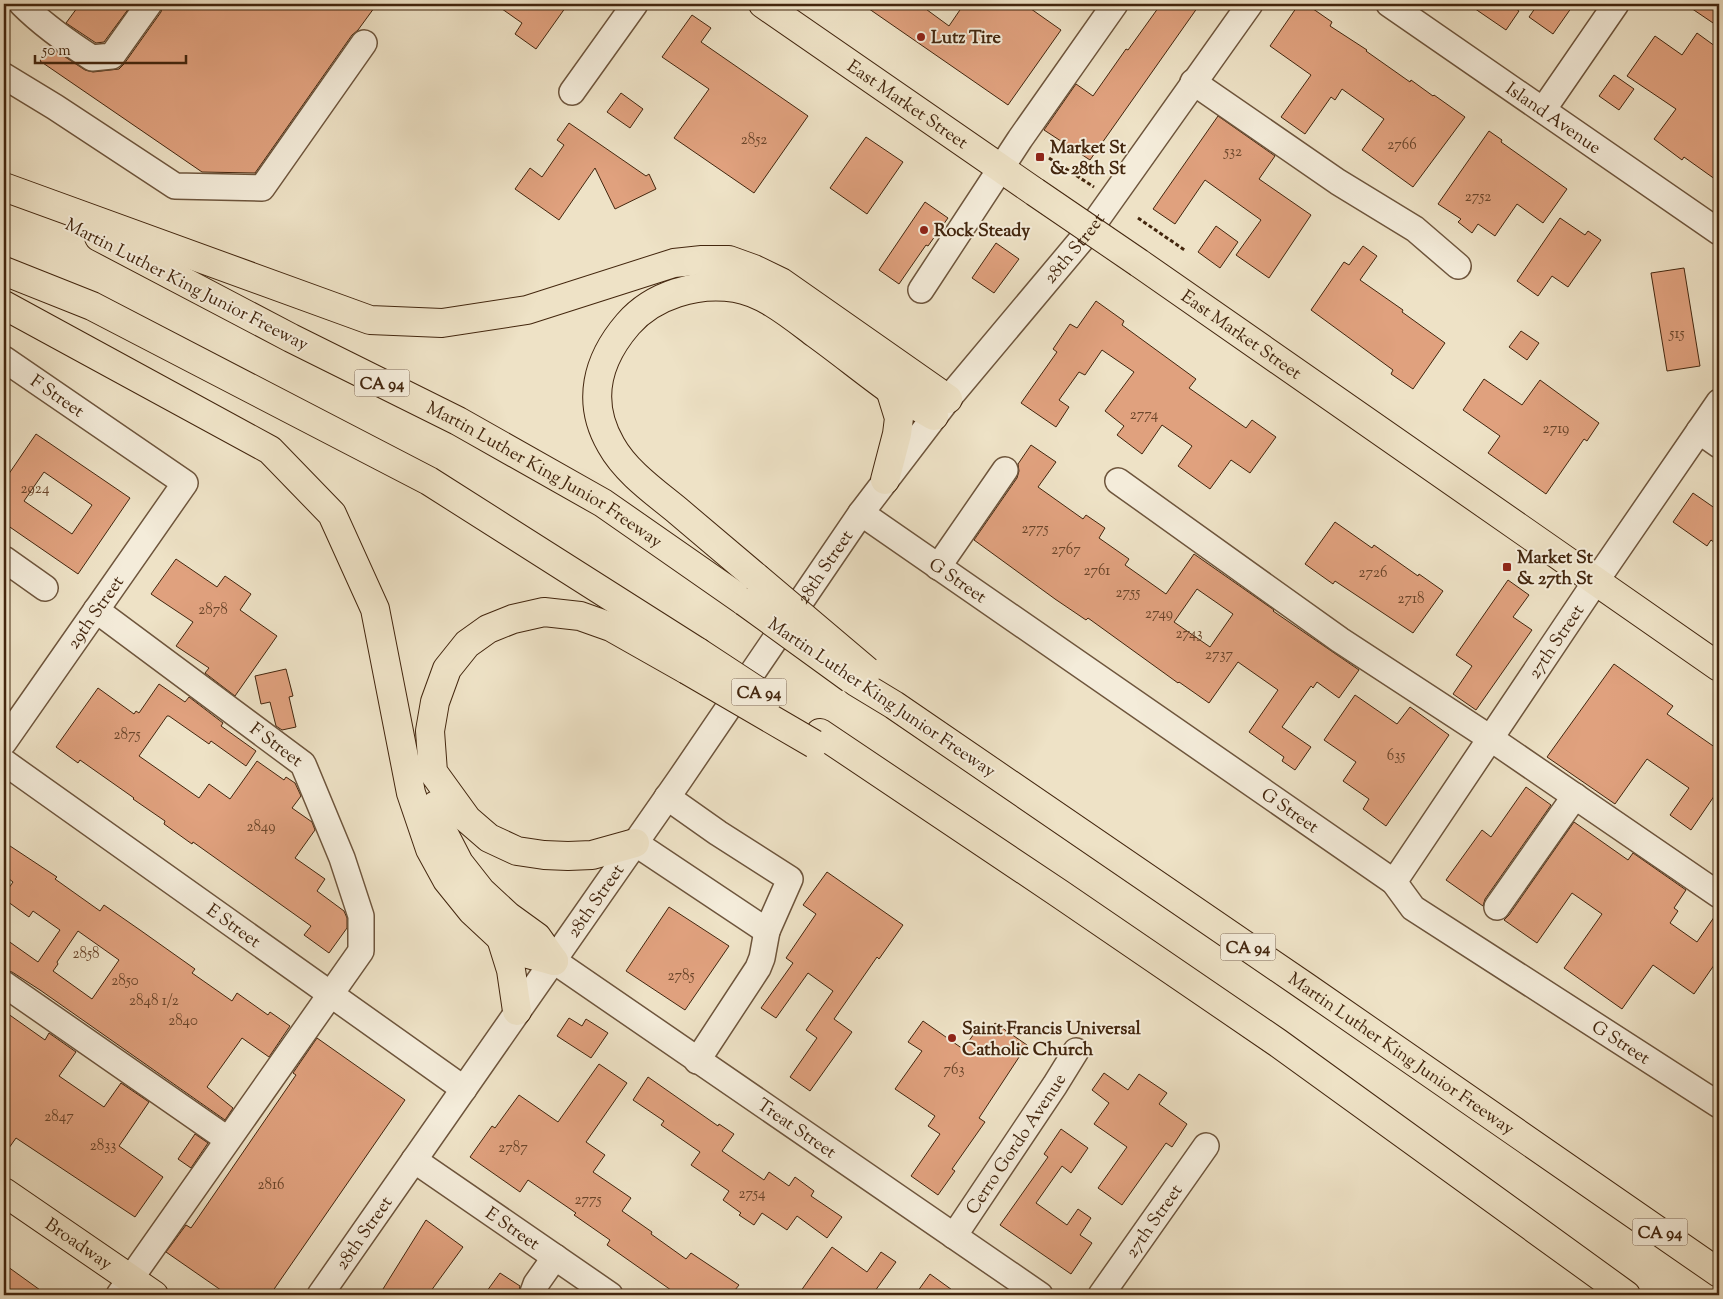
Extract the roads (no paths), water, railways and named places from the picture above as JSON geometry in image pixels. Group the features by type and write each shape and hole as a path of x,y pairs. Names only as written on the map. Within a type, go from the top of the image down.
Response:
{"main road":[{"name":"East Market Street","path":"763,4 1719,666"},
{"path":"4,189 370,320 442,323 498,315 527,310 674,263 728,260 754,269 781,282 941,408"},
{"name":"Martin Luther King Junior Freeway","path":"4,189 291,338 458,421 603,503 745,602 862,677 894,705 1719,1273"},
{"name":"CA 94","path":"4,271 92,306 429,481 692,661 940,814 1060,894 1278,1043 1626,1295"},
{"path":"862,677 756,577 649,487 626,465 611,446 601,423 597,397 600,370 616,338 637,314 668,295 700,287 735,288 761,297 788,313 890,389 941,408"},
{"path":"4,305 270,450 332,514 375,610 411,793 430,849 447,880 472,911 501,938 528,954 554,961"},
{"path":"885,480 898,434 899,418 890,389"},
{"path":"554,961 538,937 508,916 488,898 460,863 443,832 434,798 430,730 435,702 447,670 468,644 488,629 513,619 544,612 580,616 692,661"},
{"path":"433,772 467,819 489,838 517,851 544,855 592,855 635,843"},
{"path":"501,938 511,970 518,1011"},
{"path":"1600,1191 1719,1258"},
{"name":"Broadway","path":"4,1192 124,1287 154,1295"}],"street":[{"path":"22,4 58,35 92,58 112,56 149,4"},
{"path":"572,92 635,4"},
{"path":"921,290 1000,168 1115,4"},
{"name":"28th Street","path":"320,1295 554,961 861,513 941,408 1088,232 1250,4"},
{"name":"Island Avenue","path":"1389,4 1719,232"},
{"path":"1543,110 1616,4"},
{"path":"4,76 55,107 175,186 262,188 364,43"},
{"path":"1193,82 1338,182 1415,230 1458,266"},
{"name":"F Street","path":"4,359 185,482"},
{"name":"27th Street","path":"1394,882 1719,402"},
{"path":"1699,431 1719,445"},
{"path":"938,567 1005,470"},
{"path":"1118,481 1340,640 1490,738 1719,895"},
{"name":"29th Street","path":"4,742 185,482"},
{"name":"G Street","path":"861,513 1394,882 1413,908 1719,1105"},
{"path":"4,559 45,588"},
{"name":"F Street","path":"96,610 303,764 342,858 361,916 361,951 124,1287"},
{"name":"E Street","path":"4,762 464,1089"},
{"path":"1497,907 1575,796"},
{"path":"667,797 718,833 790,879 767,931 762,958 758,968 697,1060"},
{"path":"635,843 767,931"},
{"name":"Treat Street","path":"554,961 1040,1295"},
{"path":"4,984 227,1139"},
{"name":"Cerro Gordo Avenue","path":"954,1236 1076,1051"},
{"name":"27th Street","path":"1101,1295 1206,1146"},
{"name":"E Street","path":"414,1160 610,1295"},
{"path":"532,1295 536,1284 555,1257"}],"place":[{"name":"Lutz Tire","path":"921,37"},
{"name":"Market St & 28th St","path":"1040,157"},
{"name":"Rock Steady","path":"924,230"},
{"name":"Market St & 27th St","path":"1507,567"},
{"name":"Saint Francis Universal Catholic Church","path":"952,1038"}]}
